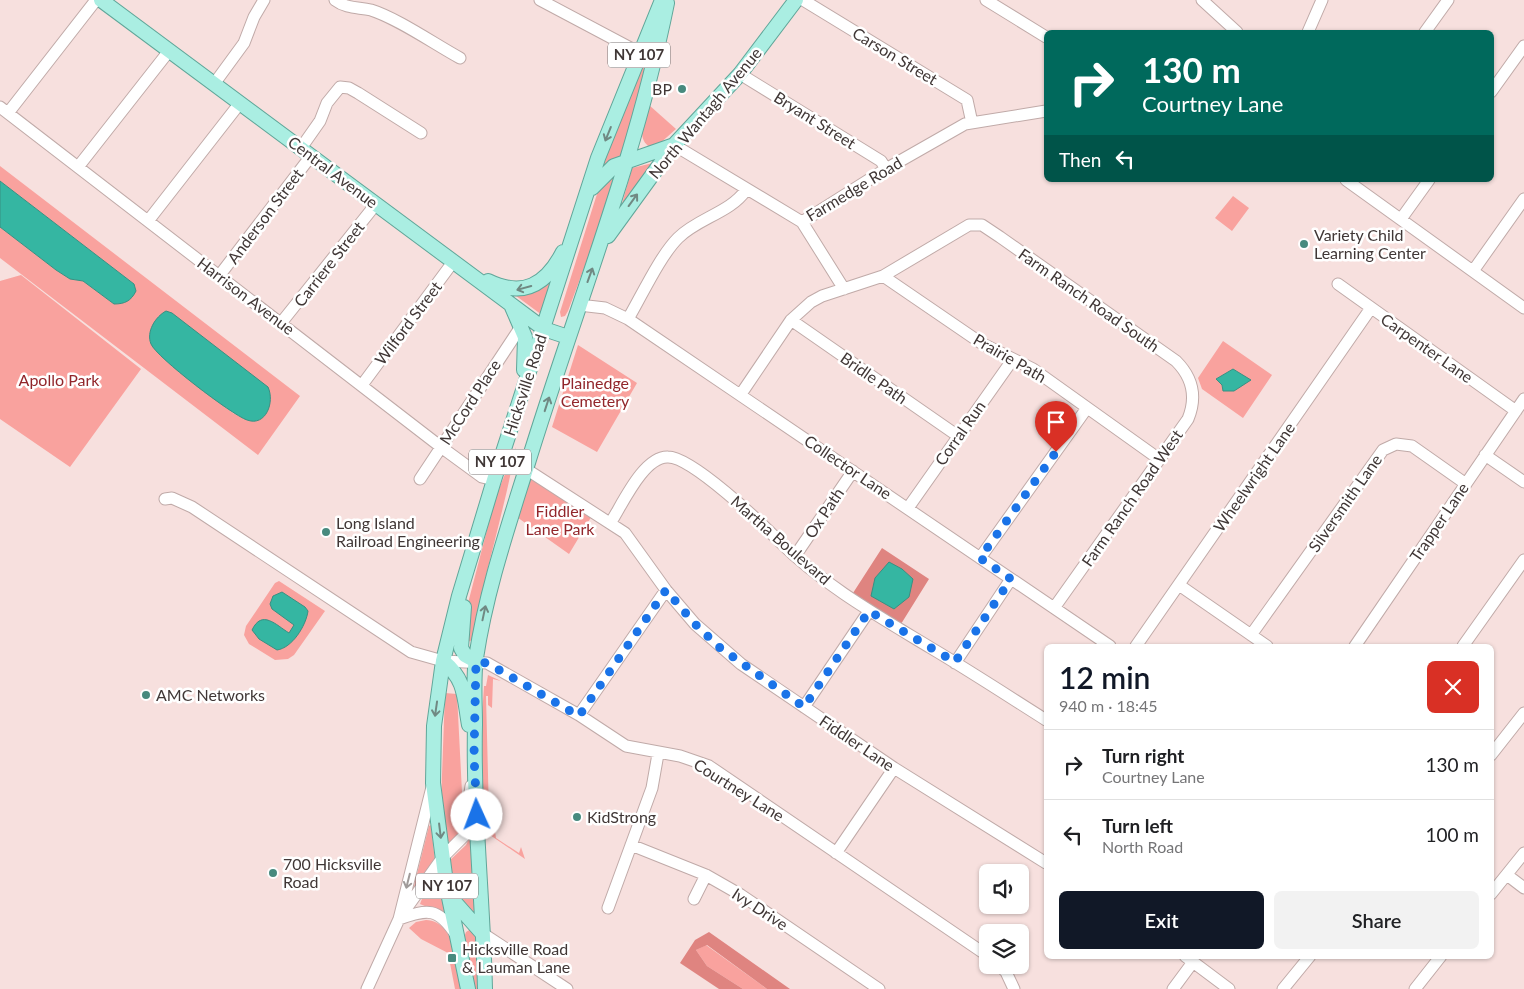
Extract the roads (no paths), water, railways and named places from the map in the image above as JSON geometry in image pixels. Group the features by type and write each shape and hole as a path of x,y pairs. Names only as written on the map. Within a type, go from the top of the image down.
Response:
{"main road":[{"name":"Central Avenue","path":"101,0 544,329 568,337"},
{"name":"Hicksville Road","path":"468,989 449,895 433,782 434,726 443,661 467,569 494,480 598,158 662,0"},
{"name":"Hicksville Road","path":"476,662 496,563 568,337 628,160 658,52 668,0"},
{"name":"North Wantagh Avenue","path":"598,252 674,145 740,74 796,0"},
{"path":"638,124 642,143 650,149 657,151"},
{"path":"585,198 606,172 628,160 674,145"},
{"path":"456,264 508,289 517,290 530,287 540,280 559,260 576,227"},
{"path":"511,304 522,325 526,343 523,391"},
{"path":"467,569 461,648 465,655 476,662"},
{"path":"443,661 461,681 474,756"},
{"name":"NY 107","path":"476,662 474,756 485,989"},
{"path":"449,895 464,915 482,933"}],"street":[{"path":"4,110 96,0"},
{"path":"214,84 244,43 254,17 264,0"},
{"path":"335,0 347,7 371,10 460,58"},
{"path":"540,0 640,53"},
{"name":"Carson Street","path":"803,0 967,100 972,123"},
{"path":"986,0 1044,36"},
{"path":"1202,0 1223,28"},
{"path":"1309,30 1322,0"},
{"path":"1426,30 1448,0"},
{"path":"1494,88 1524,46"},
{"path":"78,168 169,50"},
{"name":"Bryant Street","path":"740,74 881,161 886,169"},
{"name":"Anderson Street","path":"219,276 306,152 327,103 340,88 349,88 358,93 421,133"},
{"path":"148,221 240,103"},
{"name":"Harrison Avenue","path":"4,110 440,447 486,479 494,480"},
{"name":"Farmedge Road","path":"674,145 802,222 886,169 965,124 1044,111"},
{"path":"1349,182 1524,308"},
{"path":"1401,219 1428,182"},
{"path":"628,319 669,249 678,238 697,223 738,201 746,190"},
{"path":"1473,271 1524,199"},
{"name":"Carriere Street","path":"282,323 376,204"},
{"path":"802,222 844,289"},
{"name":"Farm Ranch Road South","path":"884,276 962,228 980,225 1176,361 1183,368 1191,382"},
{"name":"Wilford Street","path":"362,385 456,264"},
{"path":"741,394 790,320 811,302 884,276"},
{"name":"Prairie Path","path":"884,276 981,343 1033,369 1159,459"},
{"name":"Carpenter Lane","path":"1338,284 1516,411"},
{"name":"Collector Lane","path":"579,305 605,308 628,319 1107,644"},
{"name":"Wheelwright Lane","path":"1137,644 1371,308"},
{"name":"Bridle Path","path":"790,320 958,436"},
{"name":"McCord Place","path":"420,479 522,325"},
{"name":"Corral Run","path":"908,508 1013,359"},
{"name":"Farm Ranch Road West","path":"1054,608 1190,414 1193,397 1191,382"},
{"name":"Trapper Lane","path":"1356,644 1524,399"},
{"path":"980,558 1087,408"},
{"name":"Silversmith Lane","path":"1251,635 1383,450 1396,444 1412,446 1466,484"},
{"path":"1485,455 1524,482"},
{"name":"Martha Boulevard","path":"611,522 649,464 660,457 670,456 681,460 730,495 824,580 869,611 955,662 1044,719"},
{"name":"Fiddler Lane","path":"526,470 611,522 632,540 666,590 695,624 719,647 894,768 1044,862"},
{"name":"Ox Path","path":"796,556 852,471"},
{"name":"Courtney Lane","path":"165,499 172,498 192,507 411,652 443,661 487,663 579,716 626,746 658,754 687,758 709,766 979,950"},
{"path":"1464,644 1524,560"},
{"path":"955,662 1011,579"},
{"path":"1179,585 1264,644"},
{"path":"579,716 666,590"},
{"path":"804,707 869,611"},
{"path":"1494,751 1524,713"},
{"path":"608,908 652,788 658,754"},
{"path":"399,918 443,857 464,836 474,756"},
{"path":"836,853 894,768"},
{"path":"367,989 399,918 433,782"},
{"name":"Ivy Drive","path":"631,845 706,875 741,895 879,989"},
{"path":"1494,890 1524,853"},
{"path":"694,899 706,875"},
{"path":"1507,875 1524,888"},
{"path":"399,918 430,911 440,915 458,937"},
{"path":"482,933 567,989"},
{"path":"1173,989 1189,959 1229,989"},
{"path":"1283,989 1308,959"},
{"path":"1415,989 1439,959"},
{"path":"1007,974 1014,989"}],"place":[{"name":"BP","path":"682,89"},
{"name":"Variety Child Learning Center","path":"1304,244"},
{"name":"Long Island Railroad Engineering","path":"326,532"},
{"name":"AMC Networks","path":"146,695"},
{"name":"KidStrong","path":"577,817"},
{"name":"700 Hicksville Road","path":"273,873"},
{"name":"Hicksville Road & Lauman Lane","path":"452,958"}],"park label":[{"name":"Apollo Park","path":"59,380"},
{"name":"Plainedge Cemetery","path":"595,392"},
{"name":"Fiddler Lane Park","path":"560,520"}]}
